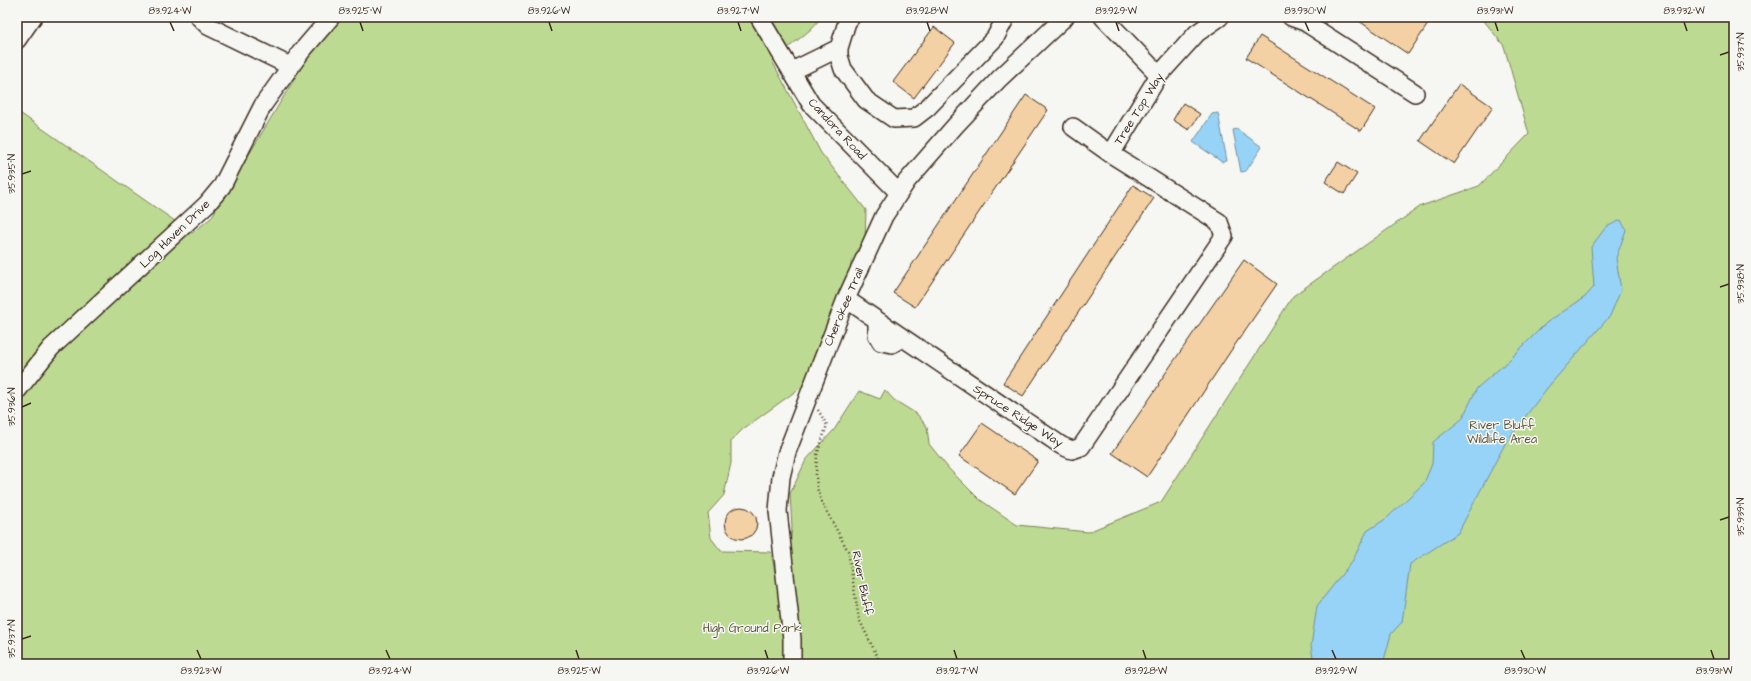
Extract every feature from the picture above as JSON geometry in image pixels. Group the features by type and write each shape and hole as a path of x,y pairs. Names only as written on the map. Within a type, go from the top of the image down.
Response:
{"street":[{"path":"17,40 33,17"},
{"path":"199,17 208,26 290,66"},
{"name":"Log Haven Drive","path":"17,391 51,348 207,204 222,186 263,104 290,66 331,17"},
{"name":"Candora Road","path":"759,17 811,104 899,193"},
{"path":"851,17 846,22 840,48 839,56 843,69 866,100 894,119 914,118 927,108 995,38 1006,17"},
{"name":"Cherokee Trail","path":"792,664 792,639 778,511 779,490 787,452 846,299 884,216 899,193 991,88 1065,17"},
{"path":"1103,17 1159,75"},
{"name":"Tree Top Way","path":"1111,154 1159,75 1197,33 1220,17"},
{"path":"1291,17 1305,22 1415,93"},
{"path":"792,71 840,48"},
{"path":"1073,127 1111,154"},
{"name":"Spruce Ridge Way","path":"846,299 1062,446 1072,450 1081,448 1224,236 1219,222 1111,154"}],"path":[{"name":"River Bluff","path":"808,395 827,425 817,455 817,488 821,501 848,551 859,619 881,664"}],"green space":[{"path":"342,17 822,17 810,30 772,61 821,153 866,210 865,241 833,311 803,386 743,429 731,441 731,463 724,495 708,513 711,538 721,551 771,552 777,582 786,579 792,527 790,494 806,460 834,430 859,391 880,399 885,390 894,400 917,414 927,427 929,444 949,469 979,499 1017,525 1088,532 1161,502 1293,296 1421,206 1479,186 1529,134 1504,46 1481,17 1734,17 1734,664 17,664 17,111 192,233 211,218 308,56"}],"water":[{"path":"1218,113 1227,161 1222,162 1193,142 1212,114"},
{"path":"1237,129 1262,147 1246,171 1241,172 1233,130"},
{"path":"1621,220 1626,230 1616,258 1621,290 1610,316 1548,387 1506,442 1458,533 1410,564 1402,622 1391,634 1383,664 1314,664 1311,646 1317,606 1353,560 1367,531 1387,518 1424,483 1432,464 1433,442 1462,419 1477,388 1507,362 1546,323 1585,297 1594,287 1591,247 1606,227"}],"building":[{"path":"1353,17 1423,17 1430,21 1408,54"},
{"path":"934,27 955,43 914,98 893,82"},
{"path":"1260,36 1375,109 1361,131 1246,58"},
{"path":"1459,84 1493,107 1454,164 1420,141"},
{"path":"1026,95 1048,110 915,307 893,293"},
{"path":"1183,103 1200,114 1189,130 1173,120"},
{"path":"1338,162 1357,174 1344,194 1325,182"},
{"path":"1133,185 1154,198 1023,396 1003,383"},
{"path":"1244,260 1277,284 1147,477 1112,453"},
{"path":"982,423 1038,461 1015,494 959,456"},
{"path":"738,507 744,507 753,511 757,523 753,535 744,539 738,539 729,535 725,526 725,520 729,511"}],"park label":[{"name":"River Bluff Wildlife Area","path":"1502,432"},
{"name":"High Ground Park","path":"752,628"}]}
